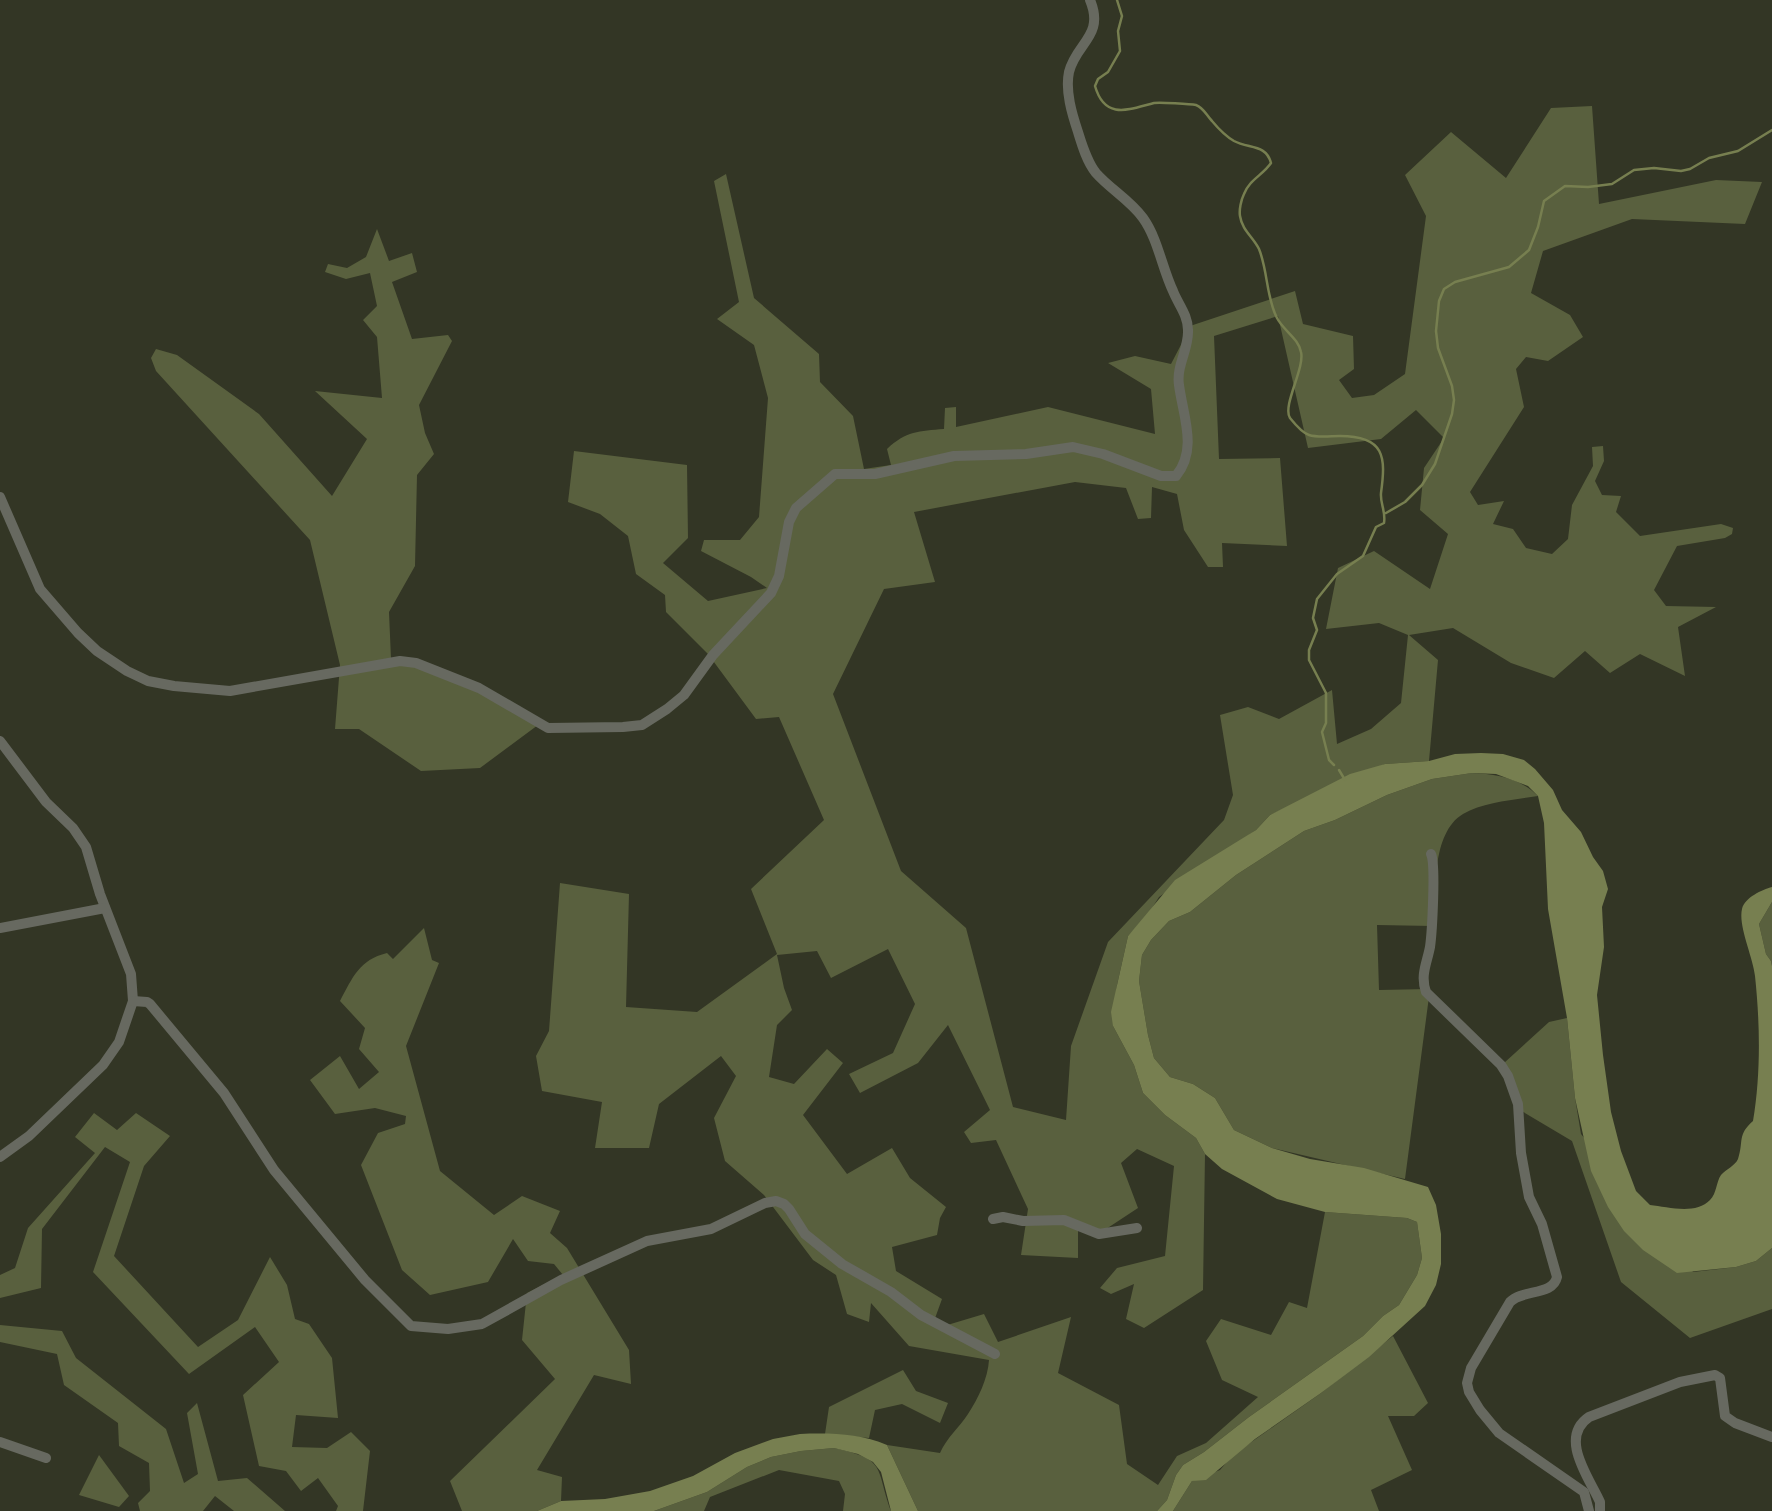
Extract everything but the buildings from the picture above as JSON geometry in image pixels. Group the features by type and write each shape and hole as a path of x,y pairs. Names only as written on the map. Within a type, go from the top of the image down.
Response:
{"street":[{"path":"0,496 40,589 78,633 97,651 127,671 148,681 174,686 230,691 400,661 416,663 479,688 548,728 623,728 642,724 667,709 684,695 713,655 771,593 779,576 789,522 796,508 835,474 875,474 954,456 1019,454 1073,448 1104,454 1161,476 1176,476 1180,471 1185,461 1188,446 1178,376 1187,344 1188,329 1185,314 1173,293 1162,259 1142,218 1096,173 1090,164 1069,101 1069,74 1073,61 1088,40 1095,26 1090,0"},
{"path":"0,742 46,802 79,835 86,847 105,908 130,974 133,1001 119,1042 102,1066 29,1136 0,1157"},
{"path":"1431,854 1433,879 1430,945 1423,971 1424,986 1426,992 1501,1065 1508,1076 1518,1104 1521,1153 1528,1197 1542,1224 1557,1277 1556,1281 1549,1288 1523,1293 1510,1302 1471,1368 1467,1383 1469,1392 1480,1410 1500,1433 1584,1492 1590,1511"},
{"path":"0,928 105,908"},
{"path":"133,1001 150,1004 224,1093 274,1170 365,1280 411,1326 448,1329 482,1324 561,1280 647,1241 711,1229 765,1203 776,1201 784,1204 810,1238 842,1264 891,1292 921,1315 994,1354"},
{"path":"993,1219 1002,1217 1023,1220 1064,1220 1099,1234 1137,1228"},
{"path":"1600,1511 1600,1502 1576,1452 1578,1432 1582,1423 1589,1417 1680,1382 1715,1375 1720,1378 1726,1416 1735,1423 1772,1436"},
{"path":"0,1442 46,1458"}],"shaded area":[{"path":"1592,106 1599,204 1716,180 1762,182 1745,224 1632,219 1543,251 1531,293 1570,315 1583,337 1548,361 1526,357 1516,369 1524,407 1470,492 1478,505 1504,501 1493,524 1513,529 1526,548 1552,554 1568,539 1572,505 1593,466 1592,447 1603,446 1604,461 1595,481 1602,495 1621,496 1616,512 1640,536 1721,524 1733,528 1732,534 1725,538 1677,546 1654,590 1666,606 1716,607 1678,627 1685,676 1640,654 1610,673 1585,651 1554,678 1511,663 1453,628 1409,635 1438,660 1429,761 1385,764 1270,815 1256,830 1159,897 1147,916 1128,936 1117,985 1113,1026 1134,1065 1143,1093 1165,1115 1196,1138 1205,1154 1203,1290 1144,1328 1126,1319 1134,1284 1111,1294 1100,1288 1117,1268 1165,1256 1174,1166 1137,1149 1121,1163 1138,1208 1100,1233 1078,1225 1078,1258 1021,1255 1028,1209 996,1140 971,1143 964,1132 990,1110 948,1025 918,1063 860,1093 849,1074 893,1053 915,1004 888,949 831,978 817,951 777,955 784,988 792,1010 777,1025 769,1077 794,1084 827,1049 843,1063 803,1115 847,1174 892,1148 910,1178 946,1207 940,1218 937,1235 892,1247 896,1271 942,1299 934,1321 944,1326 984,1314 998,1342 1071,1317 1058,1373 1119,1405 1127,1464 1158,1485 1177,1456 1206,1443 1258,1397 1222,1380 1206,1341 1221,1319 1271,1335 1289,1302 1307,1308 1325,1212 1407,1218 1417,1222 1422,1258 1417,1275 1399,1305 1383,1316 1363,1336 1249,1417 1204,1452 1183,1465 1176,1475 1167,1500 1157,1511 918,1511 887,1445 940,1453 975,1402 985,1381 989,1360 909,1346 871,1303 869,1322 847,1314 836,1275 813,1260 764,1195 725,1161 714,1118 736,1076 721,1056 659,1104 649,1148 595,1148 602,1102 542,1091 536,1056 549,1031 560,883 629,894 626,1007 697,1012 777,954 751,889 824,820 779,717 756,719 708,654 666,612 665,595 636,574 628,536 600,514 568,502 574,451 687,465 688,538 663,563 708,601 767,588 751,577 701,551 704,540 740,540 759,517 768,398 754,345 717,319 739,302 714,181 726,174 754,298 819,354 820,382 853,416 864,469 891,465 887,449 907,435 920,431 944,429 945,408 956,407 956,427 1048,407 1155,434 1151,389 1108,363 1135,356 1171,364 1184,339 1187,327 1295,291 1303,324 1353,336 1354,369 1339,380 1352,398 1374,395 1405,374 1426,216 1405,175 1451,132 1506,178 1551,108","holes":["1278,316 1308,448 1381,439 1416,410 1444,438 1424,468 1420,510 1448,534 1430,589 1374,551 1338,568 1326,629 1379,623 1408,635 1401,703 1371,729 1337,744 1332,690 1279,719 1248,707 1220,715 1233,795 1224,820 1108,942 1071,1046 1066,1120 1013,1107 966,928 901,871 833,694 884,589 935,582 914,512 1075,482 1126,488 1138,519 1151,518 1152,487 1177,494 1184,530 1208,567 1223,567 1222,543 1287,546 1280,458 1219,459 1214,336"]},
{"path":"377,229 389,261 412,253 417,272 392,282 412,339 448,335 452,341 419,405 425,433 434,454 417,475 415,566 389,612 391,659 483,688 538,725 480,768 421,771 359,729 335,729 340,665 310,540 156,371 151,358 156,349 177,355 259,414 332,496 367,439 315,391 382,398 377,337 363,320 377,306 370,273 346,279 325,272 328,264 347,268 366,257"},
{"path":"1455,754 1503,754 1524,760 1535,769 1553,790 1562,810 1581,832 1593,857 1603,871 1608,889 1602,907 1604,947 1597,995 1611,1112 1621,1151 1636,1191 1650,1205 1690,1209 1704,1205 1714,1194 1721,1175 1735,1164 1738,1159 1743,1134 1753,1121 1756,1103 1759,1048 1758,1012 1754,968 1741,916 1744,905 1750,898 1772,887 1772,902 1759,924 1766,954 1772,966 1772,1248 1756,1261 1736,1267 1677,1273 1643,1250 1624,1231 1608,1207 1591,1171 1575,1098 1567,1018 1548,909 1544,823 1538,796 1528,786 1496,774 1472,773 1432,779 1387,795 1335,820 1304,831 1236,875 1190,912 1169,921 1151,940 1142,955 1139,981 1154,1058 1170,1077 1193,1084 1215,1098 1234,1130 1272,1148 1310,1159 1364,1168 1428,1187 1436,1205 1441,1234 1441,1264 1436,1285 1425,1306 1369,1357 1255,1439 1206,1480 1192,1481 1173,1511 1157,1511 1167,1500 1176,1475 1183,1465 1204,1452 1249,1417 1363,1336 1383,1316 1399,1305 1417,1275 1422,1258 1417,1222 1407,1218 1325,1212 1277,1199 1222,1169 1205,1154 1196,1138 1165,1115 1143,1093 1134,1065 1113,1026 1111,1012 1128,936 1175,880 1256,830 1270,815 1350,774 1385,764 1429,761"},
{"path":"1472,773 1490,774 1516,781 1538,796 1480,807 1463,814 1453,823 1445,835 1440,849 1435,881 1433,926 1377,925 1379,990 1430,989 1405,1179 1272,1148 1234,1130 1215,1098 1193,1084 1170,1077 1154,1058 1139,981 1142,955 1151,940 1169,921 1190,912 1236,875 1304,831 1335,820 1387,795 1432,779"},
{"path":"1772,902 1772,966 1766,954 1759,924"},
{"path":"424,928 432,960 439,963 406,1046 440,1171 494,1215 522,1196 560,1211 550,1233 567,1248 629,1350 631,1384 594,1375 537,1470 562,1477 561,1501 537,1511 462,1511 450,1481 555,1379 522,1340 527,1293 563,1275 554,1264 528,1261 513,1239 488,1282 430,1295 402,1270 361,1165 378,1133 405,1124 406,1116 375,1108 335,1114 310,1080 340,1056 359,1089 379,1072 359,1049 365,1028 340,1001 353,977 363,965 377,956 387,953 393,959"},
{"path":"1567,1018 1575,1098 1581,1134 1693,1272 1736,1267 1756,1261 1772,1248 1772,1309 1690,1338 1621,1282 1572,1141 1520,1110 1504,1063 1549,1022"},
{"path":"94,1113 117,1130 136,1113 170,1136 144,1166 114,1256 198,1347 238,1320 270,1257 287,1285 295,1319 309,1324 332,1358 338,1418 296,1415 292,1447 327,1448 351,1432 370,1451 363,1511 336,1511 338,1506 318,1478 301,1491 286,1471 259,1466 243,1395 279,1362 255,1327 189,1374 93,1272 130,1162 105,1147 42,1229 41,1288 0,1298 0,1275 15,1268 28,1228 95,1153 75,1137"},
{"path":"0,1325 62,1331 76,1358 166,1429 184,1483 198,1474 187,1413 197,1403 218,1481 247,1478 285,1511 234,1511 215,1496 203,1511 140,1511 138,1503 150,1491 149,1463 119,1446 118,1423 64,1385 57,1354 0,1342"},
{"path":"1393,1336 1428,1403 1414,1416 1388,1416 1412,1470 1371,1490 1379,1511 1173,1511 1192,1481 1220,1470 1233,1455 1321,1393"},
{"path":"903,1370 916,1391 948,1403 940,1423 902,1404 875,1410 869,1438 825,1434 829,1407"},
{"path":"800,1434 855,1436 887,1445 918,1511 891,1511 881,1472 873,1462 858,1454 834,1448 801,1451 771,1457 747,1467 707,1492 654,1511 537,1511 561,1501 605,1499 650,1491 693,1476 735,1453 773,1439"},
{"path":"834,1448 863,1457 877,1467 891,1511 843,1511 845,1494 839,1481 779,1470 710,1497 704,1511 654,1511 707,1492 747,1467 771,1457 801,1451"},
{"path":"99,1455 129,1496 119,1507 79,1495"}],"waterway":[{"path":"1117,0 1122,16 1118,31 1120,51 1108,72 1098,79 1095,86 1099,97 1105,104 1119,110 1154,103 1199,106 1231,139 1261,150 1269,157 1271,163 1246,189 1241,202 1240,214 1245,229 1257,245 1262,257 1273,310 1283,327 1300,347 1300,367 1288,412 1290,418 1301,430 1309,435 1320,437 1355,437 1366,440 1374,445 1382,459 1381,497 1384,523 1376,527 1363,556 1337,574 1317,599 1313,618 1317,630 1309,650 1309,660 1326,693 1326,723 1322,732 1329,760 1334,765"},
{"path":"1386,513 1405,502 1422,485 1435,464 1452,414 1454,400 1452,386 1438,348 1436,331 1439,301 1444,289 1455,282 1509,267 1529,250 1538,227 1544,201 1565,186 1588,187 1612,184 1634,170 1654,168 1681,171 1690,169 1709,158 1738,151 1772,130"},
{"path":"1339,770 1345,780"}]}
